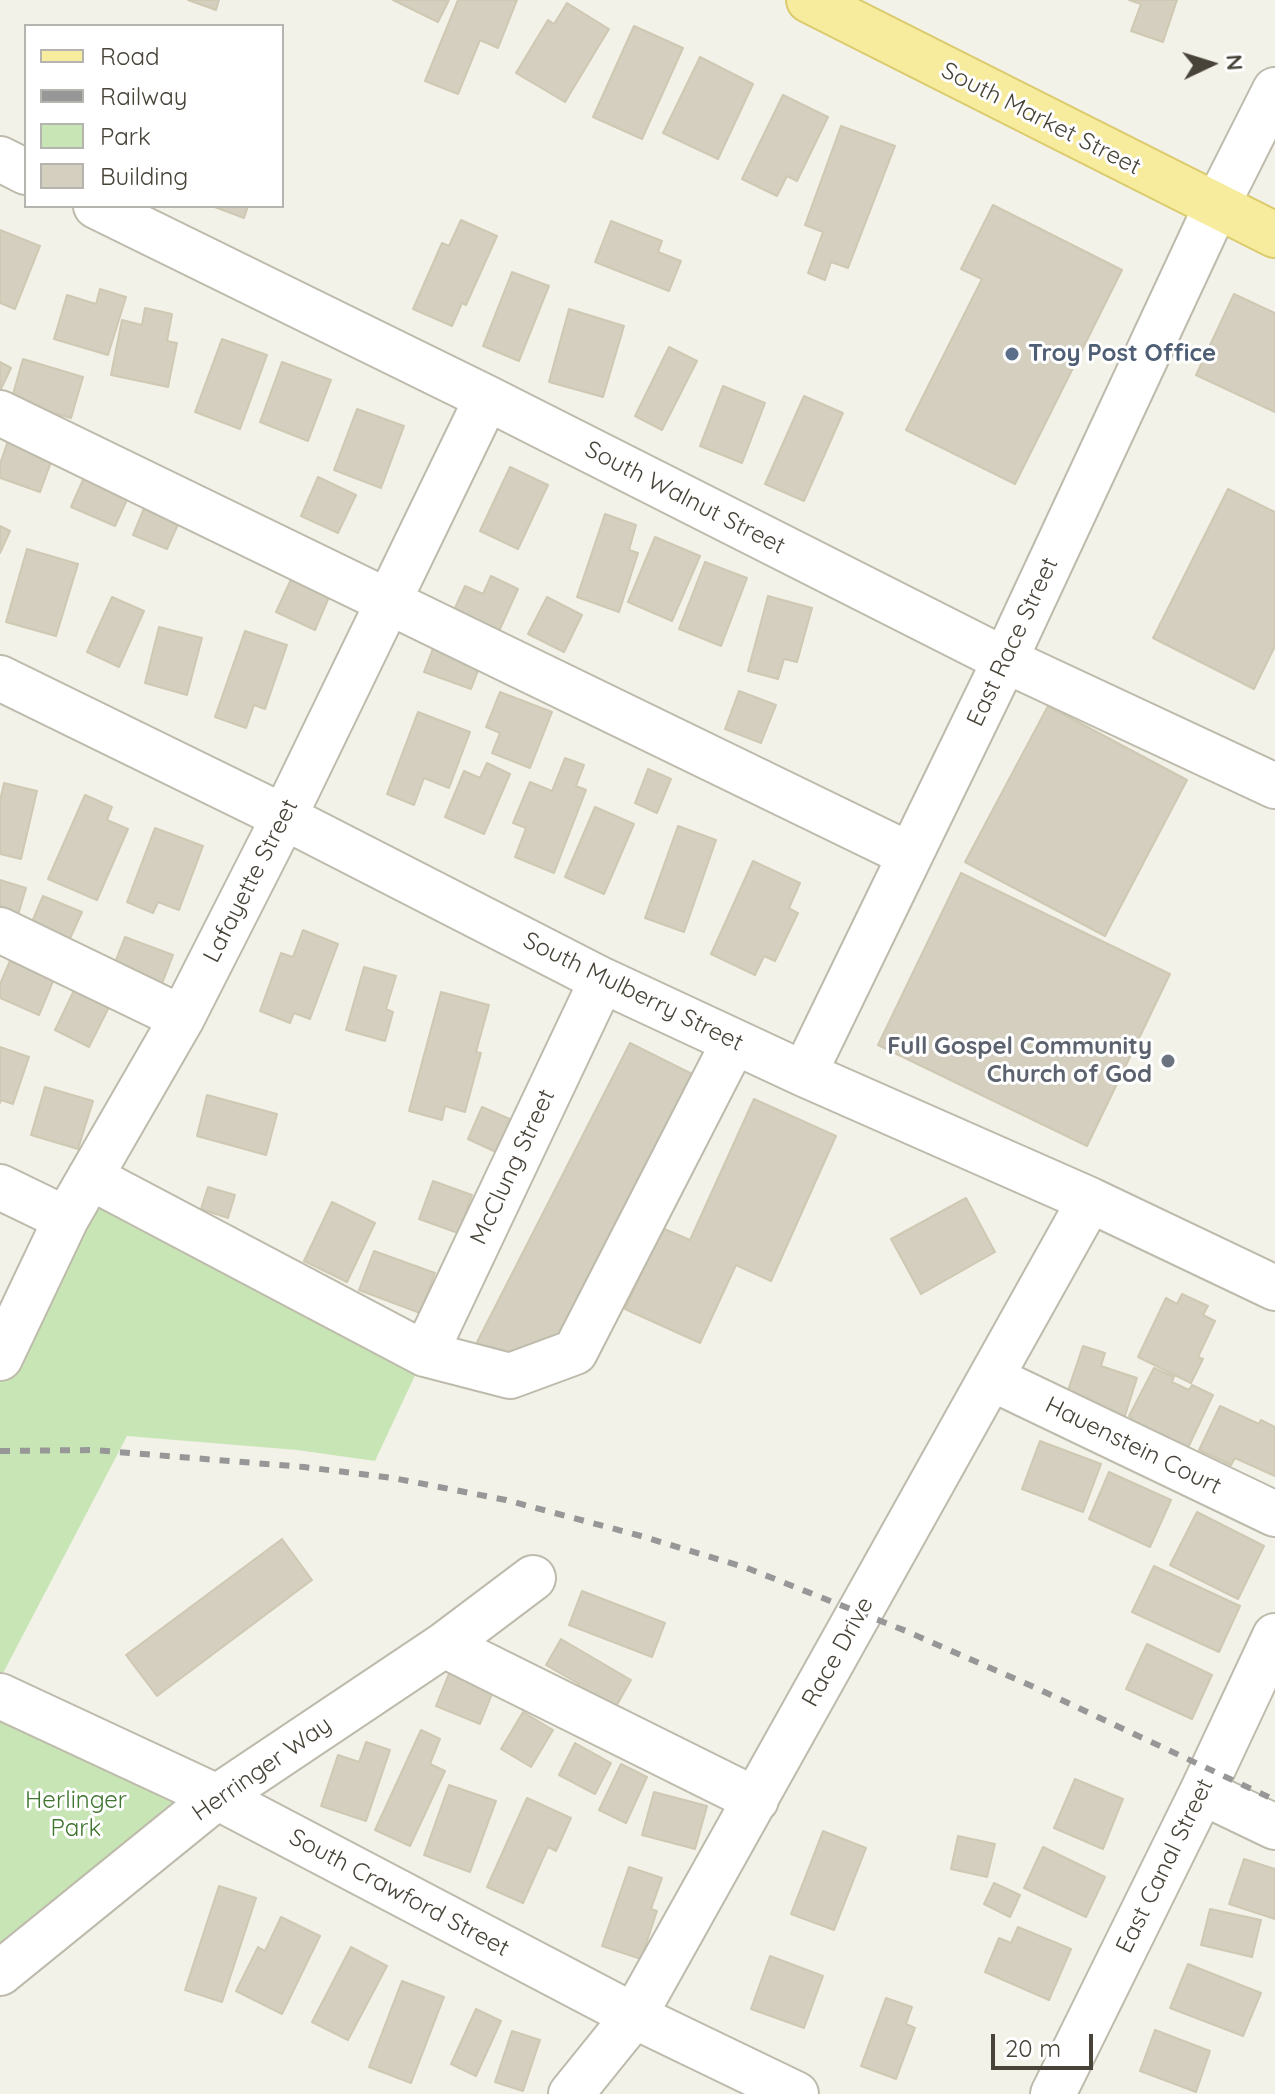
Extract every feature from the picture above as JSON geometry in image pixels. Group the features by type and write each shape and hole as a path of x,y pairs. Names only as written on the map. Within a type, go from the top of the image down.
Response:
{"main road":[{"name":"South Market Street","path":"809,0 1275,235"}],"street":[{"name":"East Race Street","path":"804,1074 1005,660 1216,207 1275,90"},
{"path":"0,159 24,171"},
{"name":"South Walnut Street","path":"100,208 487,398 1005,660 1275,786"},
{"name":"Lafayette Street","path":"0,1358 66,1219 182,1018 284,817 487,398"},
{"path":"0,413 910,855"},
{"name":"South Mulberry Street","path":"0,678 284,817 602,980 804,1074 1090,1200 1275,1288"},
{"path":"0,930 182,1018"},
{"name":"McClung Street","path":"425,1354 602,980"},
{"path":"90,1177 425,1354 510,1376 575,1352 734,1042"},
{"path":"0,1187 66,1219"},
{"name":"Race Drive","path":"571,2094 634,2016 1090,1200"},
{"name":"Hauenstein Court","path":"991,1378 1275,1514"},
{"name":"Herringer Way","path":"0,1973 217,1797 444,1645 533,1578"},
{"name":"East Canal Street","path":"1053,2094 1275,1636"},
{"path":"444,1645 756,1800"},
{"name":"South Crawford Street","path":"0,1696 217,1797 634,2016 796,2094"},
{"path":"1202,1792 1275,1827"}],"green space":[{"path":"90,1177 425,1354 375,1461 297,1450 127,1436 0,1679 0,1358"},
{"name":"Herlinger Park","path":"0,1696 217,1797 0,1973"}],"building":[{"path":"188,0 219,0 216,10"},
{"path":"393,0 449,0 438,22"},
{"path":"458,0 517,0 498,48 480,40 458,94 425,81"},
{"path":"1129,0 1177,0 1163,42 1131,31 1141,4"},
{"path":"567,3 609,29 565,102 516,73 548,20 554,24"},
{"path":"634,26 683,48 642,139 593,117"},
{"path":"700,57 753,84 718,159 663,133"},
{"path":"783,95 828,117 797,181 787,176 777,196 742,179"},
{"path":"841,126 895,146 848,268 831,262 825,280 808,273 823,232 805,225"},
{"name":"Troy Post Office","path":"993,205 1122,270 1015,484 906,430 982,279 961,269"},
{"path":"217,208 247,208 244,218"},
{"path":"461,220 497,236 466,305 462,303 452,326 413,309 442,243 449,246"},
{"path":"611,221 662,241 658,252 681,261 669,291 595,262"},
{"path":"0,230 40,246 15,309 0,303"},
{"path":"512,272 549,286 519,361 483,346"},
{"path":"100,289 126,297 108,355 54,339 67,295 96,304"},
{"path":"1234,294 1275,313 1275,412 1196,375"},
{"path":"145,308 172,314 167,341 177,343 168,387 111,375 122,320 142,325"},
{"path":"569,309 624,326 603,397 549,382"},
{"path":"222,339 267,355 240,429 195,412"},
{"path":"669,347 697,361 662,430 635,416"},
{"path":"23,359 83,377 71,418 11,401"},
{"path":"0,362 11,368 0,391"},
{"path":"282,362 331,380 308,441 260,422"},
{"path":"723,386 765,403 742,463 700,446"},
{"path":"804,396 843,413 804,501 765,484"},
{"path":"357,409 404,426 381,488 334,470"},
{"path":"9,438 54,454 40,492 0,478 0,464"},
{"path":"510,467 548,485 518,549 480,531"},
{"path":"86,473 130,493 115,526 71,507"},
{"path":"318,477 356,495 338,533 301,516"},
{"path":"1228,489 1275,512 1275,646 1254,689 1153,638"},
{"path":"145,506 180,520 167,549 133,535"},
{"path":"605,514 636,525 629,550 638,553 619,612 577,597"},
{"path":"0,526 10,531 0,553"},
{"path":"655,537 700,556 672,621 628,602"},
{"path":"27,549 78,564 56,636 6,622"},
{"path":"705,562 747,578 721,646 679,629"},
{"path":"294,573 332,590 315,630 276,612"},
{"path":"491,576 518,589 495,640 450,619 465,586 483,594"},
{"path":"768,596 812,608 797,662 784,659 778,679 748,671"},
{"path":"112,597 144,611 119,667 87,652"},
{"path":"547,597 582,615 564,652 528,634"},
{"path":"159,627 202,638 187,695 145,683"},
{"path":"245,631 287,645 265,709 254,705 246,728 215,717"},
{"path":"437,638 484,655 471,689 424,672"},
{"path":"739,691 776,705 761,743 725,729"},
{"path":"500,692 552,712 530,768 492,753 500,733 486,727"},
{"path":"1048,706 1187,780 1105,936 965,862"},
{"path":"418,712 470,732 449,788 424,778 414,805 387,794"},
{"path":"565,758 584,765 576,786 586,790 554,873 515,857 526,828 513,823 530,782 552,791"},
{"path":"487,763 510,774 484,834 445,817 464,771 480,778"},
{"path":"648,769 671,779 657,813 635,803"},
{"path":"4,783 37,791 21,859 0,854 0,801"},
{"path":"85,795 112,807 107,820 128,829 97,900 48,879"},
{"path":"595,807 634,824 604,894 565,877"},
{"path":"678,826 716,840 684,932 645,918"},
{"path":"155,828 203,846 179,910 158,902 153,913 127,902"},
{"path":"753,861 800,883 789,908 798,913 775,961 764,956 755,975 711,954"},
{"path":"961,873 1170,974 1087,1146 878,1045"},
{"path":"0,880 26,888 15,925 0,920"},
{"path":"43,896 82,912 67,945 29,929"},
{"path":"303,930 338,944 310,1019 294,1013 290,1023 260,1011 281,953 293,957"},
{"path":"125,937 173,955 158,994 110,975"},
{"path":"10,961 54,979 39,1015 0,998 0,984"},
{"path":"364,967 396,976 386,1009 393,1012 385,1041 346,1030"},
{"path":"77,984 112,1001 89,1047 55,1030"},
{"path":"441,992 489,1005 476,1052 481,1053 465,1112 445,1106 442,1120 409,1111"},
{"path":"630,1043 692,1074 556,1344 506,1362 473,1350"},
{"path":"0,1047 29,1057 13,1104 1,1100 0,1103"},
{"path":"45,1087 93,1101 78,1149 31,1135"},
{"path":"207,1095 277,1114 266,1155 197,1136"},
{"path":"754,1099 836,1136 771,1281 736,1265 700,1343 625,1309 662,1228 690,1240"},
{"path":"482,1107 512,1120 498,1153 468,1139"},
{"path":"433,1181 472,1195 458,1233 419,1219"},
{"path":"208,1187 235,1195 228,1218 201,1209"},
{"path":"966,1198 995,1252 921,1294 891,1239"},
{"path":"332,1202 375,1223 347,1282 304,1261"},
{"path":"374,1251 435,1273 420,1313 359,1290"},
{"path":"1182,1294 1208,1306 1203,1315 1215,1321 1198,1357 1203,1359 1191,1383 1138,1357 1166,1298 1177,1304"},
{"path":"1083,1346 1105,1353 1101,1366 1137,1378 1121,1428 1062,1408"},
{"path":"1154,1368 1174,1377 1172,1382 1189,1390 1192,1385 1213,1395 1185,1454 1164,1444 1168,1437 1148,1429 1146,1434 1128,1426 1132,1418 1129,1416"},
{"path":"1220,1406 1259,1424 1261,1420 1275,1427 1275,1476 1235,1458 1231,1465 1199,1450"},
{"path":"1040,1441 1101,1464 1083,1512 1022,1489"},
{"path":"1109,1472 1171,1500 1150,1547 1089,1519"},
{"path":"1197,1512 1264,1546 1238,1599 1170,1565"},
{"path":"282,1539 312,1580 157,1696 126,1655"},
{"path":"1154,1566 1240,1606 1219,1652 1132,1612"},
{"path":"582,1591 665,1623 652,1657 569,1625"},
{"path":"561,1639 631,1680 610,1717 572,1695 579,1684 546,1665"},
{"path":"1147,1644 1212,1675 1192,1719 1126,1689"},
{"path":"450,1671 494,1689 480,1724 436,1706"},
{"path":"523,1712 553,1730 531,1767 501,1749"},
{"path":"421,1730 440,1739 430,1764 445,1771 410,1846 375,1830"},
{"path":"366,1742 390,1750 366,1821 321,1806 338,1755 359,1762"},
{"path":"575,1743 611,1763 595,1794 559,1775"},
{"path":"621,1764 647,1777 626,1823 599,1810"},
{"path":"1075,1779 1123,1799 1103,1849 1054,1828"},
{"path":"449,1785 496,1801 470,1872 424,1855"},
{"path":"654,1792 707,1806 695,1849 642,1835"},
{"path":"527,1798 571,1818 556,1851 548,1847 523,1903 487,1887"},
{"path":"823,1831 866,1848 834,1930 791,1914"},
{"path":"958,1836 995,1844 987,1877 951,1869"},
{"path":"1043,1847 1105,1877 1086,1917 1024,1888"},
{"path":"1244,1859 1275,1869 1275,1919 1229,1904"},
{"path":"629,1867 662,1878 651,1909 657,1911 641,1959 602,1946"},
{"path":"994,1883 1020,1895 1010,1917 984,1904"},
{"path":"219,1886 256,1898 222,2002 185,1990"},
{"path":"1210,1909 1261,1920 1252,1957 1201,1945"},
{"path":"281,1917 320,1936 282,2014 236,1991 258,1947 265,1951"},
{"path":"1018,1927 1071,1949 1049,2000 985,1972 999,1938 1011,1943"},
{"path":"351,1947 387,1966 348,2040 312,2022"},
{"path":"770,1956 823,1976 804,2028 751,2009"},
{"path":"1188,1964 1261,1993 1243,2036 1170,2008"},
{"path":"402,1981 444,1997 411,2083 369,2067"},
{"path":"886,1998 912,2007 906,2024 915,2028 896,2079 861,2066"},
{"path":"476,2009 501,2021 476,2076 451,2064"},
{"path":"1155,2030 1210,2051 1196,2092 1140,2071"},
{"path":"512,2031 540,2040 523,2091 495,2082"}],"railway":[{"path":"0,1451 93,1450 304,1467 393,1478 506,1500 641,1536 747,1568 906,1631 1275,1800"}],"place":[{"name":"Troy Post Office","path":"1012,354"},
{"name":"Full Gospel Community Church of God","path":"1168,1061"}]}
